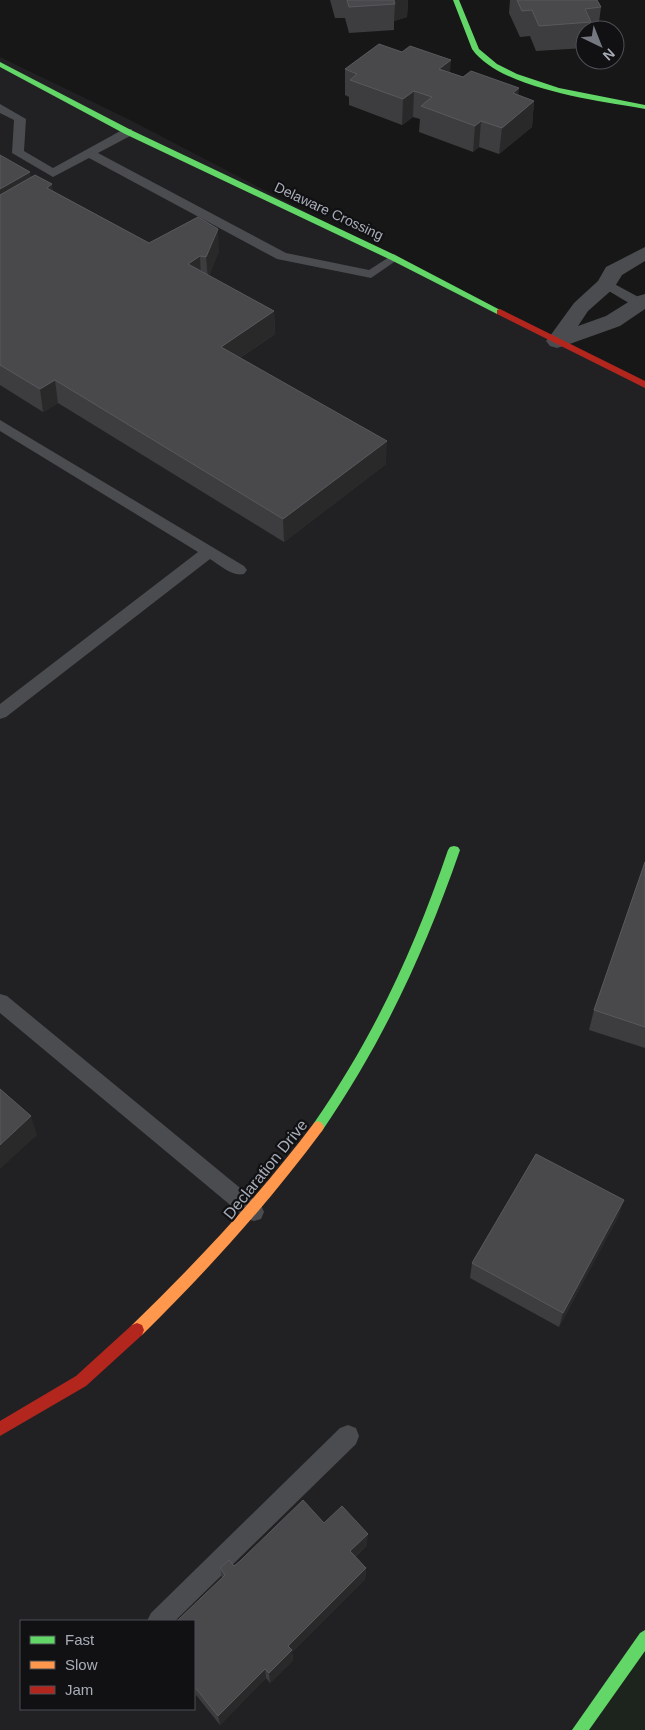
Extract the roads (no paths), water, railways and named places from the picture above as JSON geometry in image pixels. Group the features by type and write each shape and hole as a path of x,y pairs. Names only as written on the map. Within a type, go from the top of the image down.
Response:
{"street":[{"path":"456,0 477,52 514,76 564,91 645,107"},
{"name":"Delaware Crossing","path":"0,64 128,132 394,258 645,385"},
{"path":"557,341 581,307 607,284 614,271 645,253"},
{"path":"557,341 613,321 642,301"},
{"name":"Declaration Drive","path":"0,1429 82,1380 165,1304 254,1212 321,1126 374,1044 418,952 441,898 454,850"},
{"path":"580,1730 645,1638"}],"lane":[{"path":"0,108 20,119 18,153 53,173 128,132"},
{"path":"89,153 282,256 371,274 394,258"},
{"path":"607,284 642,301"},
{"path":"0,425 239,570"},
{"path":"0,712 209,552"},
{"path":"0,1002 254,1212"},
{"path":"160,1620 348,1436"}]}
